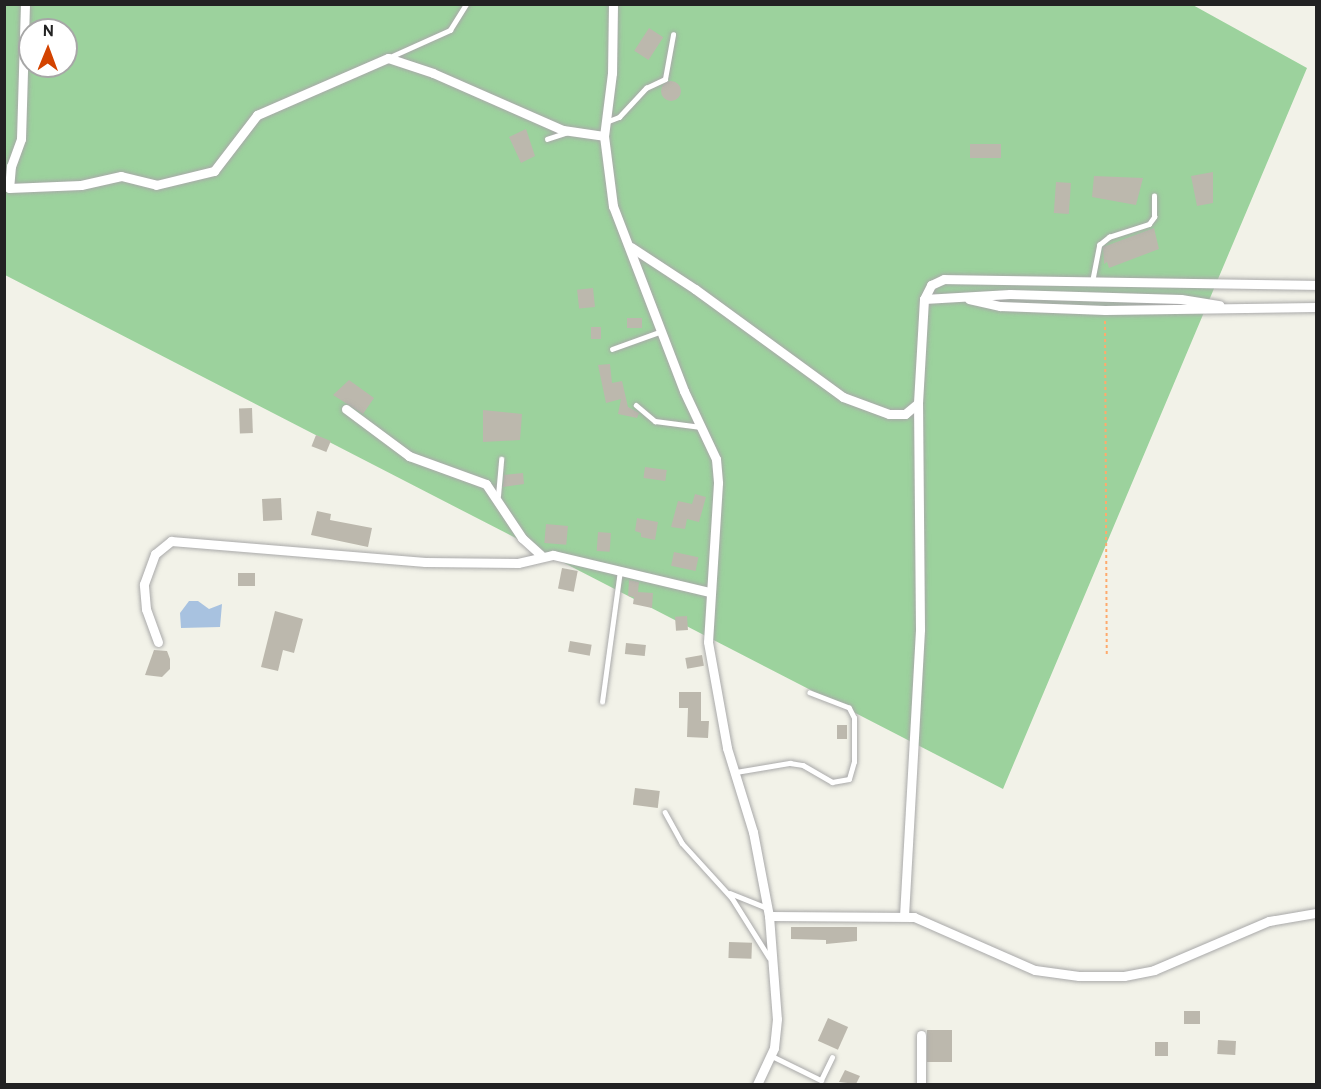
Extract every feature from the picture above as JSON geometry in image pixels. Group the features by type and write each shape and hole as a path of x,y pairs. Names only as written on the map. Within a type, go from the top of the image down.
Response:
{"street":[{"path":"25,4 21,139 11,166 9,188 81,185 121,176 156,185 214,171 257,115 388,58 569,132 604,136"},
{"path":"613,4 612,73 604,136 613,206 701,427 716,459 718,483 710,592 710,660 733,773 753,832 768,912 777,1019 772,1056 757,1084"},
{"path":"631,247 695,289 843,397 889,414 905,414 918,403"},
{"path":"904,916 920,629 918,403 924,299 931,285 944,279 1317,285"},
{"path":"924,299 969,299 1010,294 1181,298 1223,306"},
{"path":"969,299 1007,307 1105,310 1198,310 1223,306 1317,307"},
{"path":"346,409 410,456 478,479 498,496 514,528 542,555"},
{"path":"158,642 146,609 144,584 155,554 171,541 424,562 518,563 542,555 564,556 710,592"},
{"path":"768,912 904,916 925,920 1035,970 1079,976 1124,976 1154,970 1269,921 1317,913"},
{"path":"921,1035 921,1084"}],"lane":[{"path":"388,58 450,30 466,4"},
{"path":"606,122 619,117 646,88 665,79 674,35"},
{"path":"547,139 569,132"},
{"path":"1092,282 1099,245 1109,237 1149,224 1154,217 1154,196"},
{"path":"612,348 662,331"},
{"path":"636,405 655,421 701,427"},
{"path":"498,496 501,459"},
{"path":"602,702 620,568"},
{"path":"733,773 790,763 803,765 832,782 849,779 854,762 854,718 849,708 839,702 810,693"},
{"path":"664,812 682,843 727,892 772,962"},
{"path":"727,892 768,912"},
{"path":"772,1056 820,1080 832,1057"}],"path":[{"path":"1105,310 1107,657"}],"green space":[{"path":"1191,4 1307,68 1003,789 5,275 4,5"}],"water":[{"path":"189,601 198,601 209,609 222,604 220,627 181,628 180,613"}],"building":[{"path":"649,28 663,37 649,60 634,51"},
{"path":"671,81 678,84 681,91 678,98 671,101 664,98 661,91 664,84"},
{"path":"526,129 535,156 521,163 509,137"},
{"path":"970,144 1001,144 1001,158 970,158"},
{"path":"1213,172 1213,203 1197,206 1191,176"},
{"path":"1094,176 1143,178 1136,205 1092,197"},
{"path":"1056,182 1071,183 1069,214 1054,213"},
{"path":"1154,228 1159,249 1109,268 1107,262 1104,264 1103,247"},
{"path":"593,288 595,307 579,309 577,290"},
{"path":"627,318 642,318 642,328 627,328"},
{"path":"591,327 601,327 601,339 591,339"},
{"path":"610,364 612,383 622,381 628,407 639,413 637,418 618,414 621,399 606,403 598,365"},
{"path":"349,380 374,398 363,414 333,395"},
{"path":"239,408 252,408 253,433 240,433"},
{"path":"483,410 522,414 520,440 483,442"},
{"path":"316,435 331,441 326,452 312,446"},
{"path":"645,467 667,470 665,481 643,478"},
{"path":"523,473 524,484 503,487 504,475"},
{"path":"695,494 706,497 699,522 687,519 685,529 671,527 678,501 692,504"},
{"path":"281,498 282,520 263,521 262,499"},
{"path":"317,511 331,514 330,520 372,528 368,547 311,535"},
{"path":"637,518 658,522 655,540 641,537 641,533 635,531"},
{"path":"546,524 568,526 566,545 544,543"},
{"path":"598,532 611,533 610,552 597,551"},
{"path":"674,552 698,557 696,571 671,566"},
{"path":"562,568 578,571 574,592 558,589"},
{"path":"238,573 255,573 255,586 238,586"},
{"path":"629,580 639,582 638,592 653,593 652,608 633,604 634,597 628,596"},
{"path":"275,611 303,619 294,653 283,650 278,671 261,667"},
{"path":"687,616 688,630 676,631 675,617"},
{"path":"570,641 592,645 590,656 568,652"},
{"path":"626,643 646,645 645,656 625,654"},
{"path":"154,650 167,651 170,659 170,669 162,677 145,675"},
{"path":"702,655 704,666 687,669 685,658"},
{"path":"679,692 701,692 701,721 709,721 708,738 687,737 688,708 679,708"},
{"path":"837,725 847,725 847,739 837,739"},
{"path":"635,788 660,791 658,808 633,805"},
{"path":"791,927 857,927 857,941 826,944 826,940 791,939"},
{"path":"729,942 752,943 751,959 728,958"},
{"path":"1184,1011 1200,1011 1200,1024 1184,1024"},
{"path":"828,1018 848,1027 838,1050 818,1041"},
{"path":"927,1030 952,1030 952,1062 927,1062"},
{"path":"1218,1040 1236,1041 1235,1055 1217,1054"},
{"path":"1155,1042 1168,1042 1168,1056 1155,1056"},
{"path":"845,1070 860,1076 856,1084 839,1082"}]}
